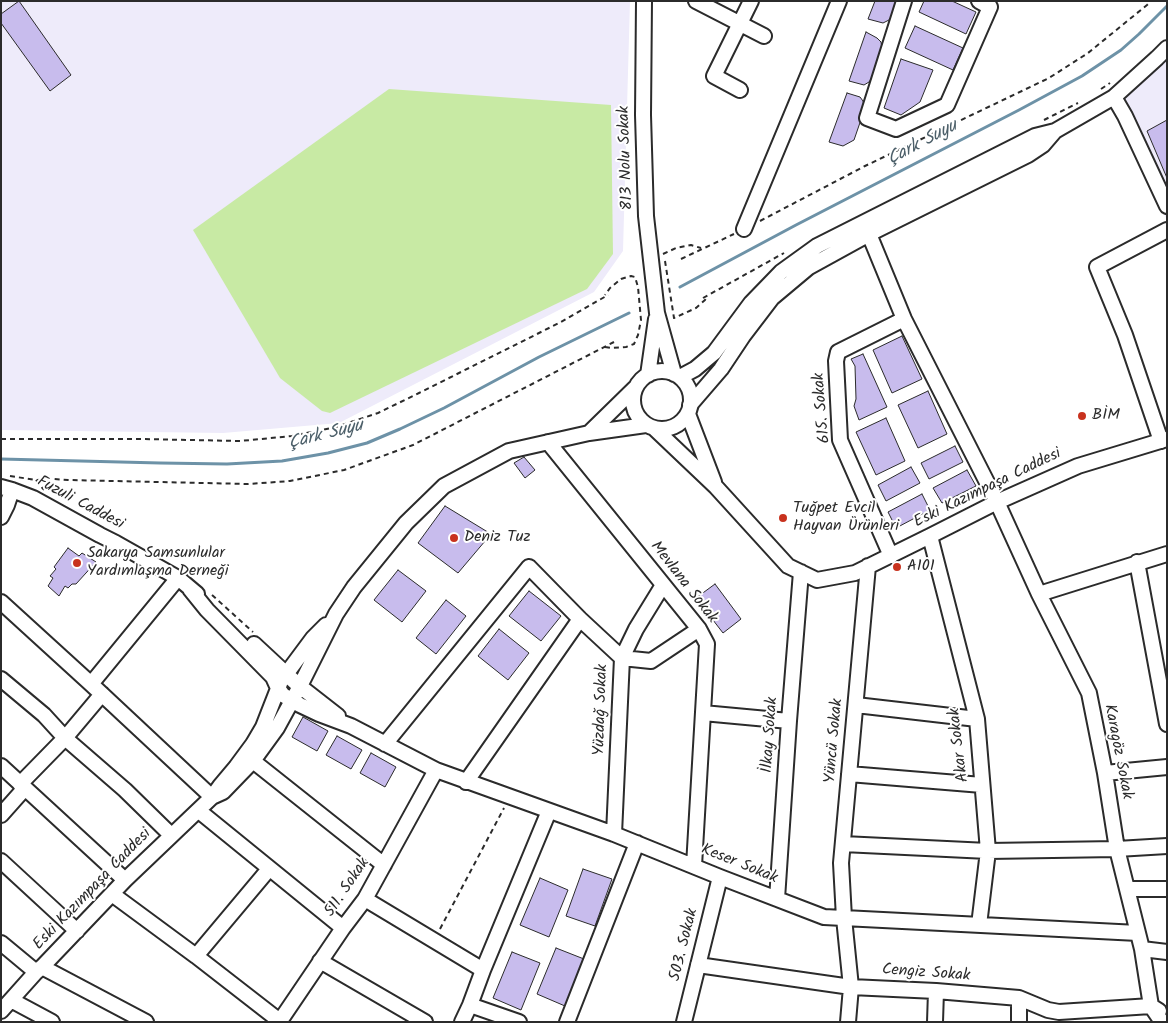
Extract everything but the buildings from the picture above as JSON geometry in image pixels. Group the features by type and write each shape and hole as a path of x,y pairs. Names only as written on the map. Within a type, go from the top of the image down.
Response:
{"street":[{"name":"813 Nolu Sokak","path":"644,1 643,114 646,216 656,313"},
{"path":"696,1 764,36"},
{"path":"740,90 714,76 751,1"},
{"path":"744,230 839,1"},
{"path":"904,1 867,118 896,128 947,105 985,4"},
{"path":"677,376 695,369 714,353 751,303 781,272 816,246 1035,136 1055,130 1114,97 1167,48"},
{"path":"1114,97 1125,116 1167,206"},
{"path":"636,387 632,404 639,419 650,427 664,430 674,427 682,422 689,409 721,369 772,298 809,267 869,234 1028,155 1043,145 1055,130"},
{"path":"1164,440 1125,335 1097,267 1167,230"},
{"path":"869,234 904,319 997,502"},
{"path":"648,374 656,313"},
{"path":"656,313 677,376"},
{"name":"615. Sokak","path":"891,556 840,440 836,361 838,352 904,319"},
{"path":"589,432 641,380 648,374 656,372 665,371 677,376 686,385 690,394 689,409"},
{"name":"Eski Kazımpaşa Caddesi","path":"689,409 716,487"},
{"name":"Eski Kazımpaşa Caddesi","path":"212,797 223,792 253,761 292,701 336,614 354,587 406,523 444,486 509,451 589,432 650,427 716,487 788,566 817,580 855,573 997,502 1078,466 1164,440"},
{"name":"Mevlana Sokak","path":"548,442 664,584 699,629 707,644 694,866"},
{"path":"1,517 7,505 7,484"},
{"name":"Fuzuli Caddesi","path":"7,484 178,578 190,589"},
{"name":"Karagöz Sokak","path":"997,502 1039,594 1089,693 1105,773 1117,849 1142,949 1151,1006 1162,1022"},
{"name":"Akar Sokak","path":"930,536 977,719 988,851 979,925"},
{"path":"1039,594 1167,554"},
{"path":"1137,562 1167,724"},
{"name":"Yüzdağ Sokak","path":"385,744 529,566 622,658 614,834"},
{"name":"Yüncü Sokak","path":"848,1022 851,987 841,863 868,566"},
{"name":"İlkay Sokak","path":"777,899 801,572"},
{"path":"91,684 178,578"},
{"path":"664,584 636,629 622,658 651,661 699,629"},
{"path":"190,589 211,604 300,686 351,726"},
{"path":"190,589 207,610 273,677 283,695 319,714 351,726"},
{"path":"1,602 212,797"},
{"name":"Eski Kazımpaşa Caddesi","path":"1,1011 125,880 212,797 253,744 263,727 281,680 313,638 336,614"},
{"path":"466,782 580,618"},
{"path":"1,679 44,715 65,738 125,790 171,835"},
{"path":"1,815 23,786 102,694"},
{"path":"856,705 977,719"},
{"path":"703,713 789,721"},
{"name":"Keser Sokak","path":"351,726 436,770 614,834 824,917 1138,932"},
{"path":"253,761 384,865"},
{"path":"1,766 125,880"},
{"path":"1105,773 1167,767"},
{"name":"511. Sokak","path":"280,1021 342,928 365,899 436,770"},
{"path":"850,774 982,785"},
{"path":"198,811 342,928"},
{"path":"462,1022 549,811"},
{"path":"567,1022 637,843"},
{"path":"843,844 988,851 1117,849 1167,846"},
{"path":"1,861 77,931"},
{"path":"196,956 269,869"},
{"name":"503. Sokak","path":"684,1022 720,877"},
{"path":"1127,889 1167,889"},
{"path":"112,894 280,1021"},
{"path":"365,899 483,970"},
{"path":"1,943 39,970 146,1022"},
{"path":"1142,949 1167,952"},
{"path":"320,961 425,1022"},
{"name":"Cengiz Sokak","path":"698,965 851,987 936,991 1019,998 1048,1010 1059,1012 1151,1006"},
{"path":"934,1022 936,991"},
{"path":"1019,998 1019,1022"},
{"path":"11,1000 52,1022"},
{"path":"470,1005 519,1022"},
{"path":"1151,1006 1167,1016"}],"path":[{"path":"681,259 744,230 865,166 1049,78 1088,53 1151,1"},
{"path":"702,249 691,245 663,253 674,318 696,308 708,296"},
{"path":"603,347 626,347 634,344 641,320 638,287 635,277 631,276 621,279 610,288 604,297"},
{"path":"1,439 240,441 292,436 336,427 378,413 403,401 561,322 608,295"},
{"path":"7,484 54,479 248,484 290,481 344,470 413,445 614,342"},
{"path":"434,940 509,797"}],"shaded area":[{"path":"1,1 630,1 623,251 594,292 339,423 223,433 1,430"},
{"path":"1167,55 1167,220 1116,107"}],"green space":[{"path":"389,89 611,105 613,254 587,289 330,413 322,411 280,378 193,230"}],"waterway":[{"name":"Çark Suyu","path":"680,287 1082,76 1121,50 1167,6"},
{"name":"Çark Suyu","path":"1,459 227,464 282,461 328,453 367,443 400,429 629,313"}],"place":[{"name":"BİM","path":"1082,416"},
{"name":"Tuğpet Evcil Hayvan Ürünleri","path":"783,518"},
{"name":"Deniz Tuz","path":"454,538"},
{"name":"Sakarya Samsunlular Yardımlaşma Derneği","path":"77,563"},
{"name":"A101","path":"897,567"}]}
